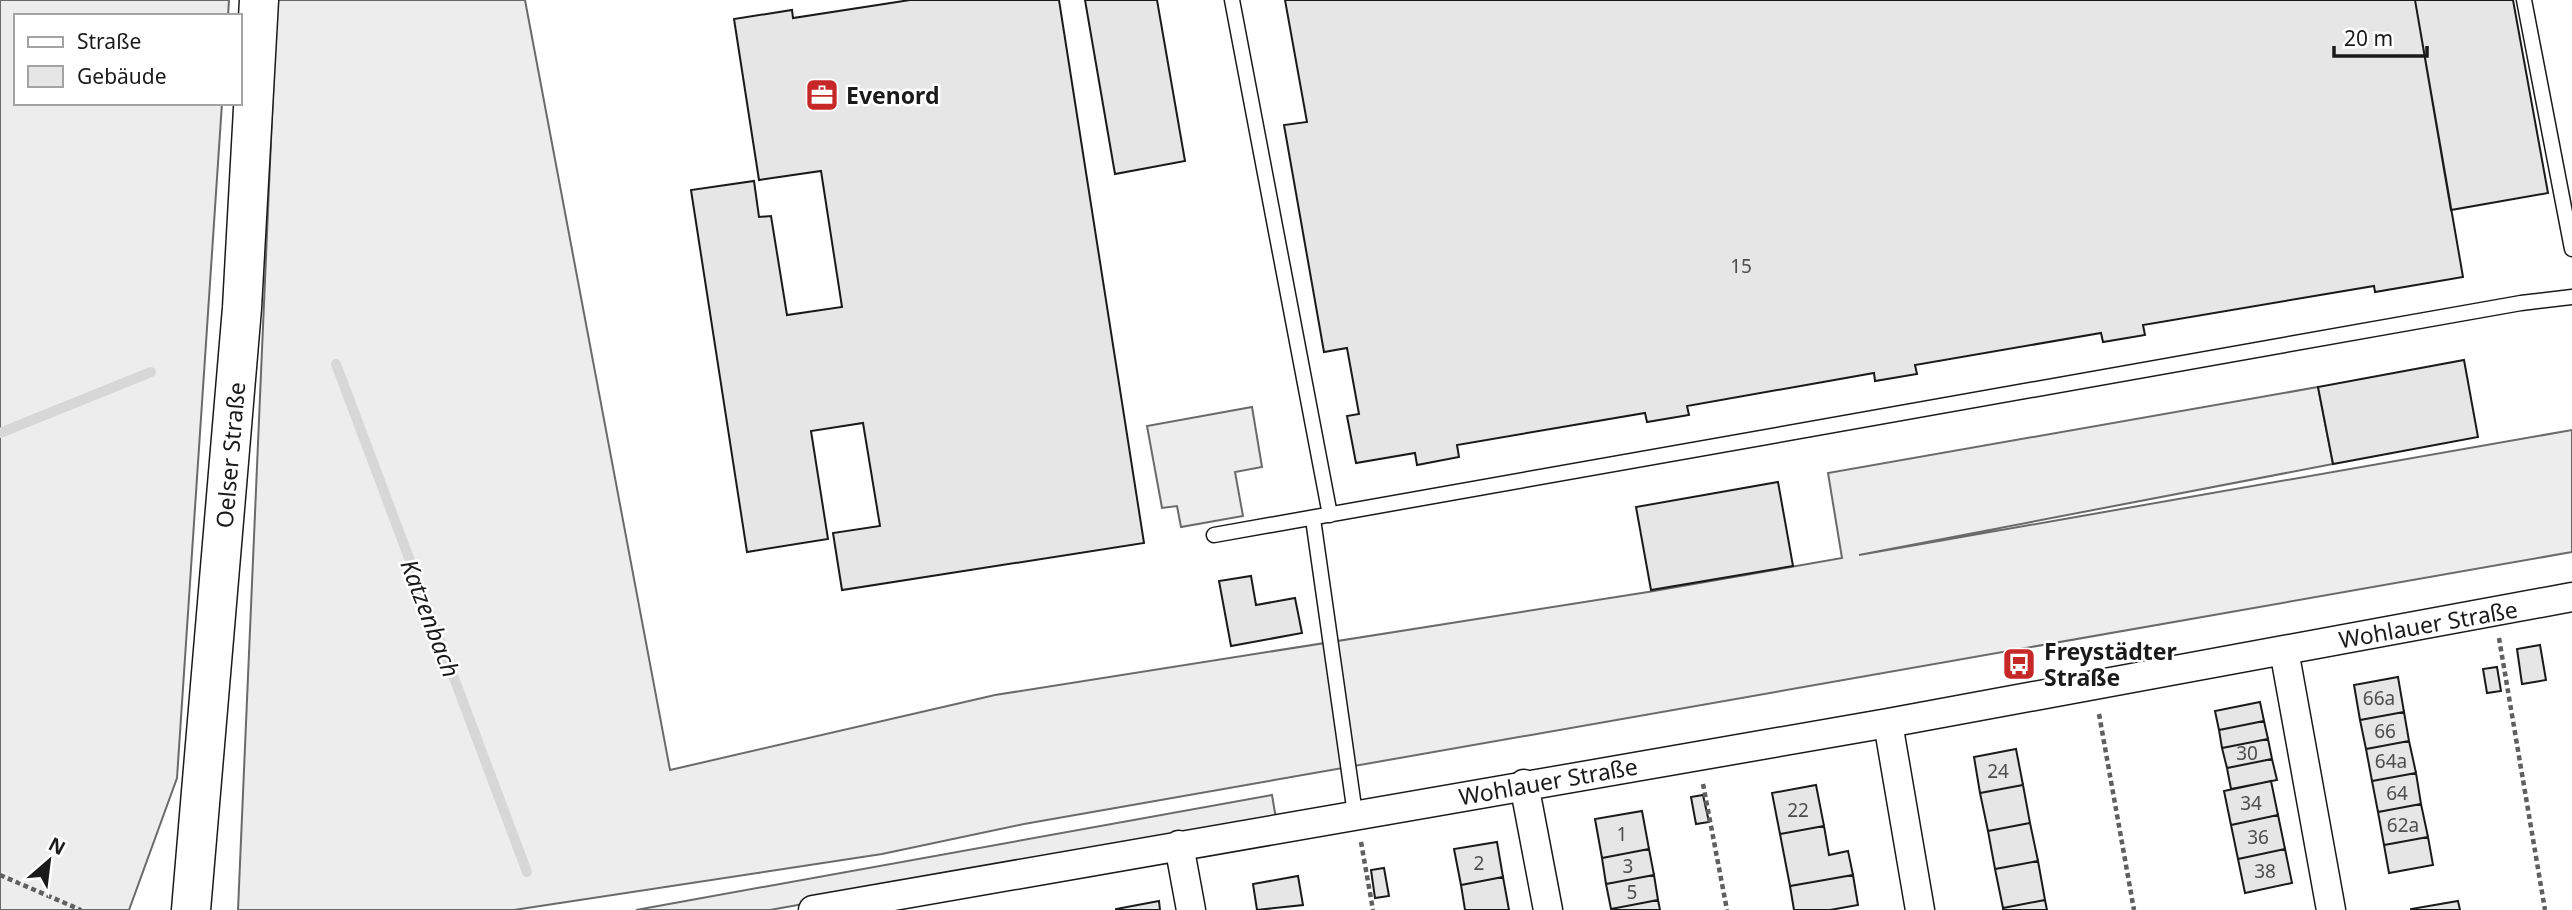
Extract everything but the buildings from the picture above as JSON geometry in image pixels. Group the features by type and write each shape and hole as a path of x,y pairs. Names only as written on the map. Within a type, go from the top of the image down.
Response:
{"main road":[{"name":"Oelser Straße","path":"191,910 242,308 259,0"}],"street":[{"name":"Wohlauer Straße","path":"813,910 1888,723 2572,597"},
{"path":"2284,650 2331,910"},
{"path":"1888,723 1920,910"},
{"path":"1524,785 1548,910"},
{"path":"1179,845 1191,910"}],"lane":[{"path":"1232,0 1330,515"},
{"path":"2524,0 2572,249"},
{"path":"1214,535 2507,305 2572,297"},
{"path":"1313,519 1356,814"}],"path":[{"path":"2495,611 2545,910"},
{"path":"2094,685 2134,910"},
{"path":"1696,756 1727,910"},
{"path":"1356,814 1373,910"},
{"path":"0,875 81,910"}],"shaded area":[{"path":"0,0 229,0 228,14 14,14 14,105 222,105 177,778 129,910 0,910"},
{"path":"277,0 525,0 670,770 995,695 1648,592 1842,558 1828,473 2318,387 2333,464 1859,555 2572,430 2572,552 1024,824 882,854 514,910 238,910"},
{"path":"1252,407 1262,467 1235,472 1243,516 1181,527 1177,506 1162,508 1147,426"},
{"path":"1272,795 1276,819 770,910 636,910"}],"waterway":[{"name":"Katzenbach","path":"336,364 527,872"},
{"name":"Katzenbach","path":"0,433 151,372"}],"place":[{"name":"Evenord","path":"822,95"},
{"name":"Freystädter Straße","path":"2019,664"}]}
